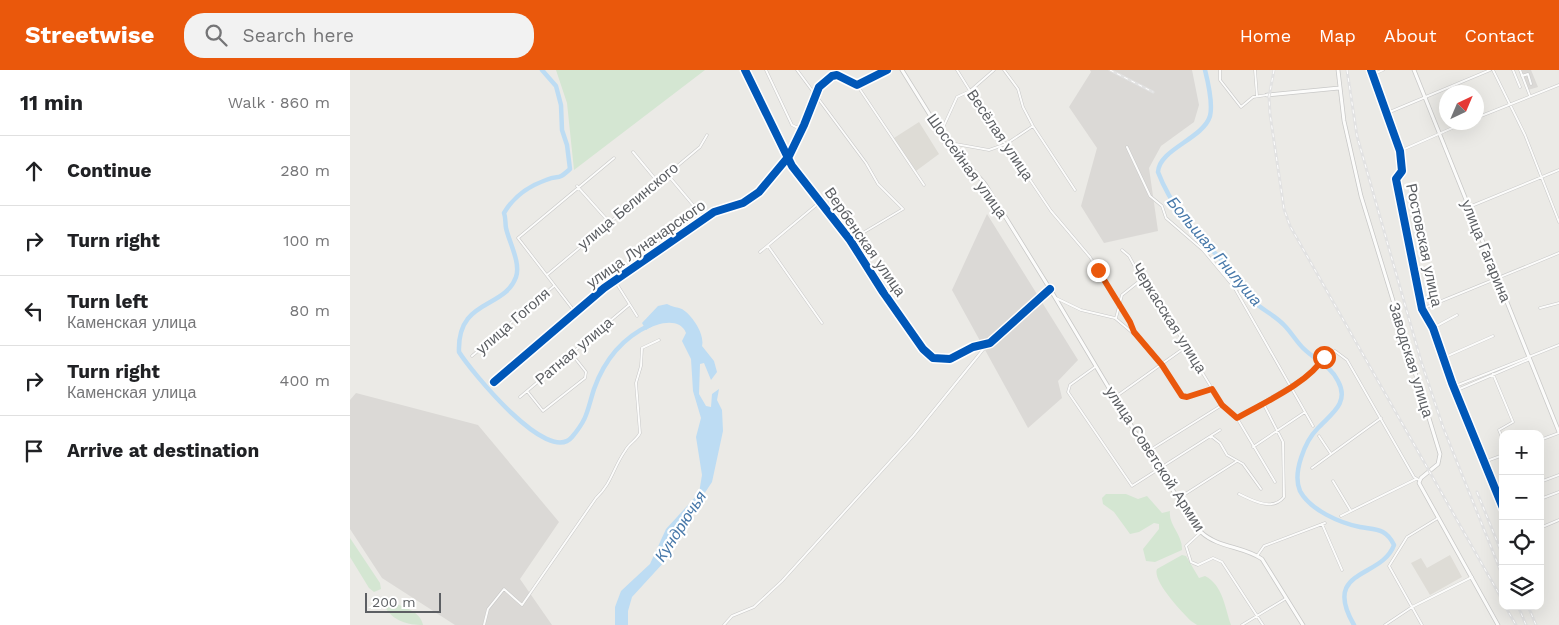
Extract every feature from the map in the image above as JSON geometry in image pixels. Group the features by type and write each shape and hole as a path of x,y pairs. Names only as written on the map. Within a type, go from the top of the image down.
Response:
{"main road":[{"name":"Шоссейная улица","path":"902,70 948,143 985,184 1064,312"},
{"name":"Заводская улица","path":"1338,70 1344,121 1361,196 1439,451 1438,464 1418,480"},
{"name":"улица Гагарина","path":"1414,70 1559,432"},
{"path":"1267,95 1339,88"},
{"name":"улица Советской Армии","path":"1064,312 1147,452 1201,532 1211,540 1257,556 1270,569 1303,625"},
{"path":"1418,480 1419,485 1498,625"}],"street":[{"name":"Вербенская улица","path":"745,70 789,156 792,166 850,240 882,292 923,349 933,358 943,360 953,358 973,347 988,344"},
{"path":"766,70 792,124 796,127 804,125"},
{"path":"798,70 866,163 878,184 902,209 850,240"},
{"path":"887,70 857,85 924,185"},
{"name":"Весёлая улица","path":"957,70 1000,139 1006,144 1043,200 1090,257 1136,335"},
{"path":"940,132 957,97 970,91 994,70"},
{"path":"1004,70 1018,88 1023,108 1033,126 1076,190"},
{"path":"1220,70 1220,80 1240,107 1257,96 1267,95"},
{"path":"1255,70 1257,96"},
{"name":"Ростовская улица","path":"1371,70 1385,114 1400,151 1402,171 1396,179 1422,309 1433,328 1455,391 1499,499"},
{"path":"1372,75 1384,70"},
{"path":"1385,114 1493,70 1525,135 1559,222"},
{"path":"1513,70 1520,87"},
{"path":"1520,70 1530,96"},
{"path":"1526,70 1531,84"},
{"path":"1522,76 1528,74"},
{"name":"улица Луначарского","path":"494,382 575,312 615,281 704,218 714,212 737,206 755,196 789,156 821,84 835,75 857,85"},
{"path":"1484,115 1559,85"},
{"path":"948,143 985,150 1006,144 1033,126"},
{"path":"1400,151 1449,130"},
{"name":"улица Белинского","path":"547,275 657,181 700,147 707,136"},
{"path":"1127,147 1150,196 1162,206 1166,218 1203,250 1234,287 1313,426"},
{"path":"633,152 657,181"},
{"path":"575,312 518,238 578,186 614,158"},
{"path":"1469,208 1559,170"},
{"path":"667,174 704,218"},
{"path":"578,186 609,222"},
{"path":"760,252 820,202"},
{"path":"768,246 822,323"},
{"name":"Черкасская улица","path":"1122,250 1129,256 1142,278 1154,293 1222,405 1237,418"},
{"path":"1422,309 1559,253"},
{"path":"1115,318 1122,295 1142,278"},
{"path":"615,281 637,316"},
{"name":"улица Гоголя","path":"472,356 554,286"},
{"path":"724,625 732,616 754,607 782,581 913,436 988,344 996,340 1050,289"},
{"path":"1056,298 1081,310 1115,318 1136,335 1162,365 1184,397 1212,389"},
{"path":"1540,308 1559,303"},
{"name":"Ратная улица","path":"520,398 629,305"},
{"path":"1433,328 1457,316"},
{"path":"1443,358 1493,336"},
{"path":"484,625 488,609 504,589 522,605 596,498 610,483 625,450 637,439 640,433 636,383 641,366 642,348 659,340"},
{"path":"1455,391 1559,345"},
{"path":"1114,398 1187,346"},
{"path":"1275,482 1237,418 1290,386 1320,362 1326,354 1335,351 1347,360 1418,480 1342,516"},
{"path":"527,391 543,411 585,378 586,372 571,353"},
{"path":"1452,383 1458,385 1529,358"},
{"path":"1096,366 1070,385 1068,392 1132,486 1220,430"},
{"path":"1493,374 1512,422 1499,430"},
{"path":"1239,494 1268,505 1280,502 1284,497 1282,460 1284,448 1263,403"},
{"path":"1147,452 1222,405"},
{"path":"1253,447 1305,412"},
{"path":"1312,468 1381,418"},
{"path":"1544,438 1559,432"},
{"path":"1211,436 1220,442 1227,455 1246,468 1261,489"},
{"path":"1320,436 1331,454"},
{"path":"1484,462 1499,456"},
{"path":"1179,498 1237,461"},
{"path":"1544,481 1559,475"},
{"path":"1333,481 1351,512"},
{"path":"1544,498 1559,492"},
{"path":"1422,625 1390,566 1407,537 1439,518"},
{"path":"1544,526 1559,520"},
{"path":"1257,556 1261,548 1268,544 1324,524 1342,570"},
{"path":"1201,532 1186,546 1191,562 1198,565 1213,558 1222,562 1263,625"},
{"path":"1385,625 1412,607 1472,577"},
{"path":"1242,625 1287,598"}],"shaded area":[{"path":"1090,70 1192,70 1199,105 1194,122 1161,146 1149,168 1158,231 1104,243 1081,206 1097,148 1069,107 1091,72"},
{"path":"1520,70 1531,70 1538,87 1528,90"},
{"path":"919,122 939,154 916,171 894,138"},
{"path":"987,214 1078,360 1058,381 1062,398 1028,428 952,290"},
{"path":"356,393 478,425 559,522 520,579 552,625 455,625 382,578 350,529 350,400"},
{"path":"1450,555 1462,577 1430,595 1411,563 1421,558 1427,568"}],"green space":[{"path":"556,70 705,70 574,170 567,103"},
{"path":"1106,494 1126,494 1138,499 1147,496 1162,513 1170,511 1171,521 1182,545 1182,550 1155,562 1146,561 1143,549 1159,529 1159,524 1154,523 1139,532 1130,534 1114,512 1103,504 1102,498"},
{"path":"350,538 380,583 381,589 374,592 369,588 350,557"},
{"path":"1182,555 1186,556 1199,578 1205,576 1216,585 1220,591 1231,625 1197,625 1181,611 1163,588 1159,581 1157,569"},
{"path":"389,601 415,613 419,616 423,625 406,623 392,616 385,607 386,602"}],"water":[{"path":"667,304 682,309 690,316 702,336 702,346 714,361 717,372 711,380 704,363 700,364 699,394 706,406 711,407 712,394 719,389 717,400 722,410 723,431 712,482 679,532 665,561 632,597 628,611 628,625 615,625 615,607 621,591 650,564 666,529 699,493 702,475 696,437 701,418 693,391 691,359 682,341 686,333 683,328 674,323 656,325 646,330 642,323 658,306"}],"waterway":[{"name":"Кундрючья","path":"542,70 556,86 561,105 562,130 567,145 570,169 560,177 550,178 534,185 517,197 504,213 506,228 516,259 516,277 502,295 473,313 465,322 460,335 459,352 494,395 529,428 546,439 561,442 572,437 581,425 598,379 615,351 640,330 650,325"},
{"name":"Большая Гнилуша","path":"1205,70 1211,99 1210,116 1206,124 1199,131 1166,157 1160,164 1158,172 1179,211 1232,272 1251,299 1280,321 1303,348 1327,367 1338,381 1342,396 1340,402 1333,413 1313,434 1304,449 1299,467 1298,484 1305,498 1318,510 1344,522 1380,531 1388,535 1394,545 1387,556 1378,564 1357,576 1349,584 1345,593 1346,607 1354,625"}],"railway":[{"path":"1110,70 1153,92"},
{"path":"1274,70 1269,97 1270,114 1284,209 1290,226 1499,594"},
{"path":"1347,70 1357,136 1421,361 1443,427 1499,567"},
{"path":"1477,492 1499,546"},
{"path":"1507,610 1516,625"},
{"path":"1520,610 1526,625"},
{"path":"1530,610 1536,625"}],"cycle path":[{"path":"745,70 792,166 850,240 883,292 923,349 933,358 950,359 973,347 990,343 1050,289"},
{"path":"494,382 604,288 714,212 743,203 759,192 789,156 819,87 832,76 837,75 857,85 887,70"},
{"path":"1371,70 1400,151 1402,171 1396,179 1422,309 1433,328 1452,383 1499,498"}],"route":[{"path":"1098,270 1130,322 1134,332 1162,365 1182,396 1187,397 1212,389 1222,405 1237,418 1316,368 1324,357"}]}
